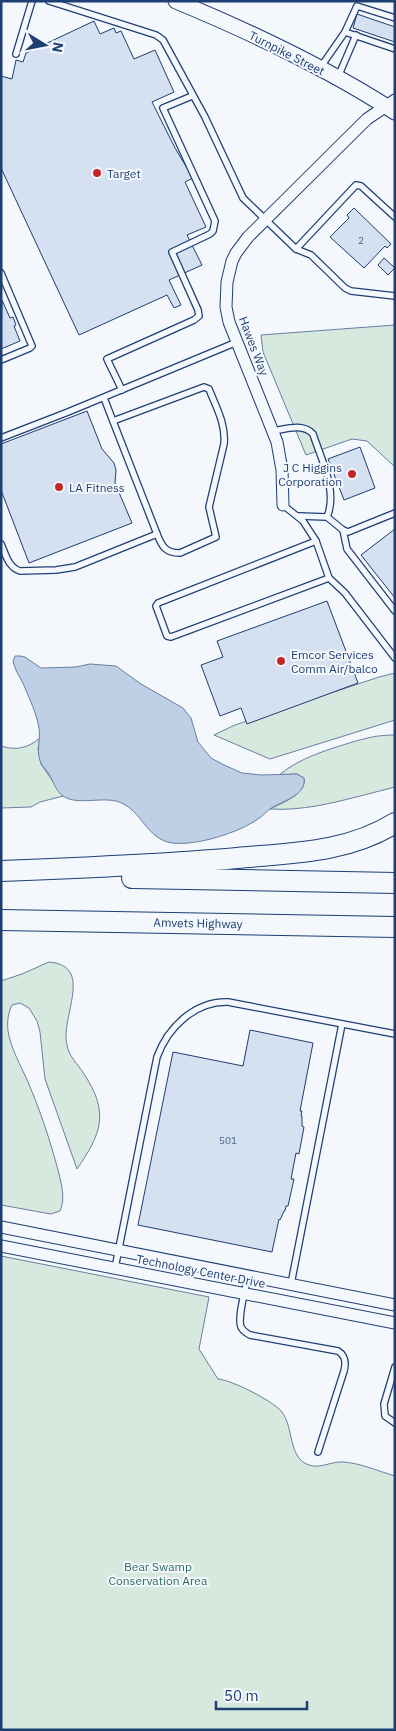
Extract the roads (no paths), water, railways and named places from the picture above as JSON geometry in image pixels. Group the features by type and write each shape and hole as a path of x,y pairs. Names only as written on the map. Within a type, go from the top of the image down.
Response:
{"highway":[{"path":"1,871 176,863 318,850 356,842 395,823"},
{"path":"1,876 395,883"},
{"name":"Amvets Highway","path":"1,920 395,927"},
{"path":"296,925 395,932"}],"main road":[{"name":"Turnpike Street","path":"176,1 232,25 392,106"}],"street":[{"name":"Hawes Way","path":"283,505 280,456 229,322 226,308 229,272 236,253 266,220 363,123 392,106"},
{"name":"Technology Center Drive","path":"1,1227 395,1304"},
{"name":"Technology Center Drive","path":"1,1246 395,1323"}],"lane":[{"path":"16,54 32,1"},
{"path":"49,1 160,37 165,42 192,96 205,117 243,198 296,249 309,254 348,290 395,296"},
{"path":"319,69 345,32 357,6 395,18"},
{"path":"345,32 395,49"},
{"path":"337,79 356,35"},
{"path":"122,390 107,359 194,320 199,316 172,252 210,234 213,231 215,222 164,108 192,96"},
{"path":"296,249 356,185 360,186 395,217"},
{"path":"1,273 32,346 1,360"},
{"path":"1,438 104,398 237,342"},
{"path":"104,398 157,534 164,549 168,552 180,553 216,537 209,507 225,434 224,426 209,389 204,387 113,421"},
{"path":"272,431 304,427 313,434 331,490 331,508 327,516"},
{"path":"283,505 299,516 308,528 316,542 329,578 345,593 395,658"},
{"path":"299,516 327,516 348,532 395,513"},
{"path":"343,530 347,549 395,611"},
{"path":"1,544 8,562 15,569 20,571 56,570 75,567 157,534"},
{"path":"316,542 158,603 156,606 167,636 171,637 329,578"},
{"path":"115,1268 155,1065 160,1049 173,1028 196,1009 222,1002 395,1034"},
{"path":"291,1284 342,1024"},
{"path":"248,1276 240,1323 242,1329 247,1334 338,1351 343,1355 344,1371 318,1452"},
{"path":"395,1367 383,1409 385,1416 395,1423"}],"water":[{"path":"15,656 25,657 41,668 76,667 90,664 116,666 141,684 183,708 191,718 198,742 211,758 242,773 261,775 297,774 304,778 302,789 240,829 204,840 182,843 172,843 156,836 133,811 119,802 113,800 83,801 69,799 58,791 40,760 38,723 14,665"}],"place":[{"name":"Target","path":"97,173"},
{"name":"J C Higgins Corporation","path":"352,474"},
{"name":"LA Fitness","path":"59,487"},
{"name":"Emcor Services Comm Air/balco","path":"281,661"}],"park label":[{"name":"Bear Swamp Conservation Area","path":"158,1573"}]}
